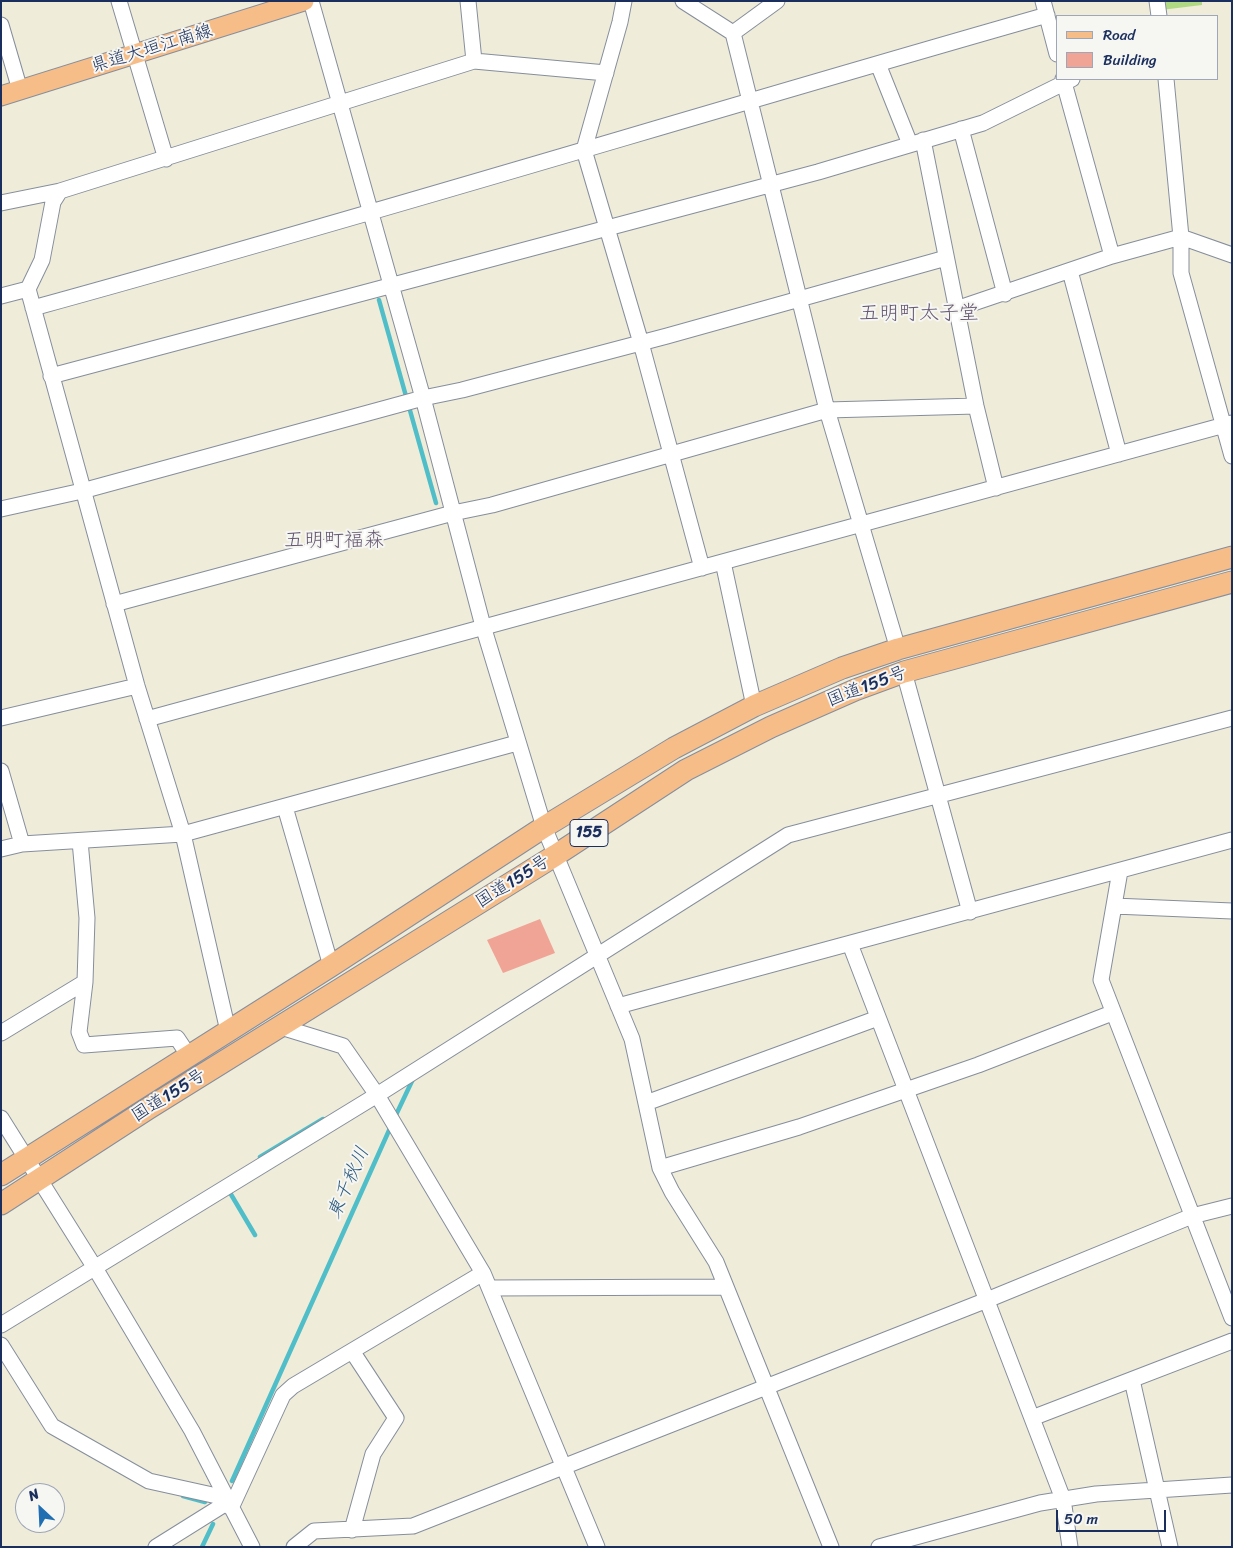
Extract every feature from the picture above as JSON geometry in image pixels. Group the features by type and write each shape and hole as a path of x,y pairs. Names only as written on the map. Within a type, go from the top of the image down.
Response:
{"highway":[{"name":"国道155号","path":"1,1175 331,966 544,826 674,748 754,706 842,668 898,649 1232,557"},
{"name":"国道155号","path":"1,1204 149,1108 556,855 686,770 772,727 856,690 904,672 1232,582"}],"main road":[{"name":"県道大垣江南線","path":"1,96 304,1"}],"street":[{"path":"119,1 166,159"},
{"path":"311,1 423,398 483,626 517,743 544,826 632,1039 660,1168 716,1262 831,1547"},
{"path":"468,1 474,60"},
{"path":"624,1 584,150 641,343 702,568"},
{"path":"683,1 733,33 828,410 898,649"},
{"path":"733,33 777,1"},
{"path":"1157,1 1159,15"},
{"path":"33,308 372,213 750,103 878,64 1045,8 1056,50"},
{"path":"1,25 20,90"},
{"path":"1,203 60,190 166,159 474,60 606,73"},
{"path":"878,64 916,142 946,258 976,406 996,488"},
{"path":"51,376 390,284 454,270 961,130 983,123 1066,80 1112,256"},
{"path":"1166,80 1181,237 1181,272 1228,424 1232,456"},
{"path":"961,130 1005,294"},
{"path":"60,190 53,202 42,260 28,289 137,686 183,834 228,1031"},
{"path":"956,309 1005,294 1112,256 1181,237 1232,254"},
{"path":"1,509 82,491 423,398 462,390 641,343 946,258"},
{"path":"1070,271 1119,454"},
{"path":"1,296 28,289"},
{"path":"114,604 453,513 492,505 828,410 976,406"},
{"path":"147,719 483,626 513,621 1228,424"},
{"path":"724,562 754,706"},
{"path":"904,672 970,912"},
{"path":"1,718 137,686"},
{"path":"1,1325 377,1095 788,835 1232,718"},
{"path":"1,849 22,844 183,834 517,743"},
{"path":"1,771 22,844"},
{"path":"285,807 331,966"},
{"path":"618,1006 1232,840"},
{"path":"80,841 87,918 85,982 78,1032 84,1045 177,1038 189,1056"},
{"path":"1120,871 1101,980 1112,1013 1232,1318"},
{"path":"1114,906 1232,910"},
{"path":"850,944 1063,1499 1070,1547"},
{"path":"1,1033 85,982"},
{"path":"660,1168 799,1127 906,1090 1112,1013"},
{"path":"646,1103 878,1018"},
{"path":"281,1027 343,1046 377,1095 483,1273 562,1467 597,1547"},
{"path":"1,1118 95,1268 192,1431 252,1547"},
{"path":"294,1547 314,1531 413,1526 766,1388 1192,1216 1232,1206"},
{"path":"156,1547 228,1502 282,1395 293,1386 352,1350 483,1273"},
{"path":"490,1288 726,1287"},
{"path":"1032,1418 1232,1341"},
{"path":"1,1346 52,1426 149,1481 228,1502"},
{"path":"352,1350 396,1418 373,1454 352,1530"},
{"path":"1132,1380 1170,1547"},
{"path":"878,1547 906,1543 1040,1502 1232,1484"}],"green space":[{"path":"1160,1 1202,1 1202,5 1161,10"}],"building":[{"path":"540,919 555,953 503,973 487,940"}],"waterway":[{"path":"379,300 436,503"},
{"name":"東千秋川","path":"395,1117 413,1079"},
{"path":"260,1157 323,1119"},
{"name":"東千秋川","path":"232,1481 391,1126"},
{"path":"232,1189 229,1191 255,1235"},
{"path":"183,1496 205,1502"},
{"name":"東千秋川","path":"202,1547 213,1524"}],"district":[{"name":"五明町太子堂","path":"919,314"},
{"name":"五明町福森","path":"334,541"}]}
